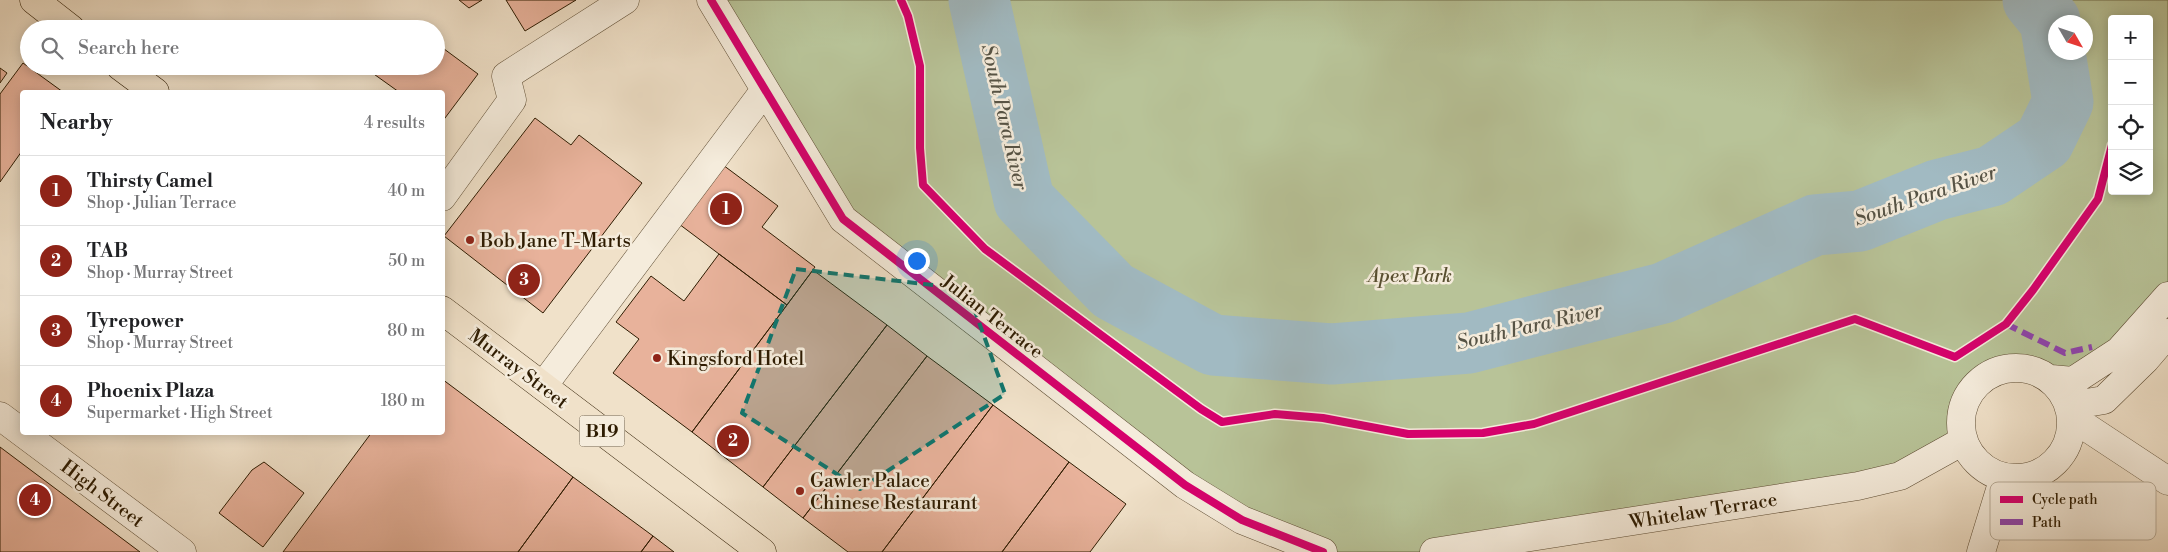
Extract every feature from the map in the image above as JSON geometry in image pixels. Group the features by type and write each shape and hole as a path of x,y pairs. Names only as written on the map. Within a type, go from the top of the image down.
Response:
{"main road":[{"path":"34,0 60,20"},
{"path":"132,75 152,90"},
{"name":"Murray Street","path":"445,312 762,552"}],"street":[{"path":"445,193 512,100 506,76 625,0"},
{"name":"Julian Terrace","path":"711,0 843,219 1185,485 1242,520 1319,552"},
{"path":"543,386 765,90"},
{"path":"2051,379 2062,392 2070,412 2070,437 2059,458 2042,471 2022,478 1992,474 1981,466 1971,454 1963,441 1960,429 1963,409 1973,388 1990,374 2010,367 2022,368 2051,379 2073,382 2119,351 2168,296"},
{"path":"2070,412 2104,400 2146,359 2168,333"},
{"path":"2070,412 2168,480"},
{"name":"High Street","path":"0,416 20,431"},
{"name":"High Street","path":"25,435 182,552"},
{"name":"Whitelaw Terrace","path":"1434,552 1858,486 1900,476 1963,441"},
{"path":"2002,482 2004,477"},
{"path":"1981,552 1990,523"}],"highlighted area":[{"path":"796,269 967,289 1005,394 860,489 742,413"}],"green space":[{"name":"Apex Park","path":"711,0 2168,0 2168,296 2119,351 2051,379 2037,372 2015,367 1995,372 1982,379 1967,397 1960,429 1900,476 1434,552 1323,552 1242,520 843,219"}],"building":[{"path":"459,0 482,0 469,8"},
{"path":"506,0 576,0 525,31"},
{"path":"445,50 478,74 445,118 445,90 396,90 375,75 445,75"},
{"path":"20,67 20,75 40,75 60,90 20,90 20,154 0,182 0,94"},
{"path":"0,68 7,73 0,83"},
{"path":"535,118 571,145 579,135 642,183 543,313 445,237"},
{"path":"723,165 778,206 762,227 815,267 787,305 679,224"},
{"path":"719,254 787,305 692,432 613,373 639,339 616,322 651,276 684,301"},
{"path":"813,270 887,325 763,487 692,432"},
{"path":"887,325 927,356 803,518 763,487"},
{"path":"927,356 993,405 882,552 848,552 803,518"},
{"path":"445,381 573,477 518,552 283,552 370,435 445,435"},
{"path":"993,405 1069,462 1002,552 882,552"},
{"path":"0,447 140,552 0,552"},
{"path":"264,462 304,493 263,547 219,513 252,470"},
{"path":"1069,462 1126,504 1090,552 1002,552"},
{"path":"573,477 653,536 641,552 518,552"},
{"path":"653,536 674,552 641,552"}],"waterway":[{"name":"South Para River","path":"979,0 1024,200 1113,291 1213,345 1332,354 1469,343 1663,293 1815,225 1860,221 1937,190 1992,176 2044,141 2063,102 2050,21 2033,0"}],"marked path":[{"path":"2006,324 2065,353 2092,347"}],"cycle path":[{"path":"711,0 843,219 1185,485 1242,520 1323,552"},
{"path":"901,0 908,16 920,66 920,148 923,185 985,249 1201,409 1222,422 1275,414 1323,418 1408,434 1483,433 1534,424 1855,319 1955,357 2006,324 2033,290 2098,199 2111,150"}],"place":[{"name":"Thirsty Camel","path":"726,209"},
{"name":"Bob Jane T-Marts","path":"470,240"},
{"name":"Tyrepower","path":"524,280"},
{"name":"Kingsford Hotel","path":"657,358"},
{"name":"TAB","path":"733,441"},
{"name":"Gawler Palace Chinese Restaurant","path":"800,491"},
{"name":"Phoenix Plaza","path":"35,500"}]}
